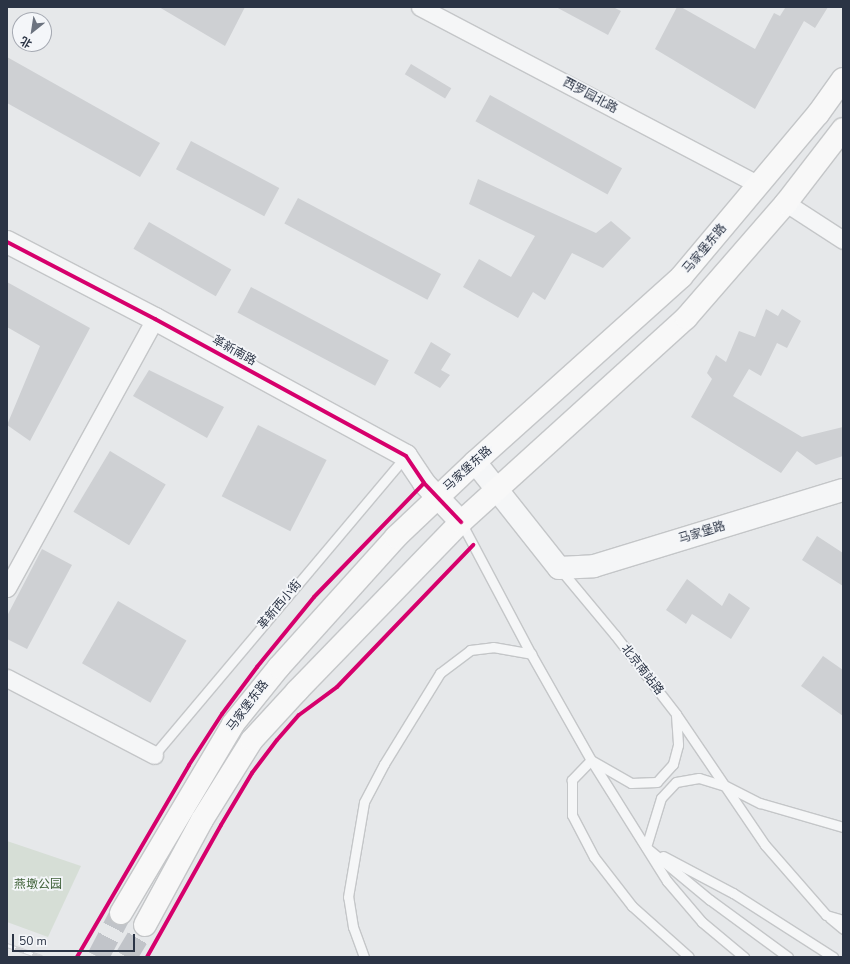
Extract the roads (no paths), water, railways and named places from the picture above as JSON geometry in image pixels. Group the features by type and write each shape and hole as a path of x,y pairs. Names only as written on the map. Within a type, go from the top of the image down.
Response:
{"main road":[{"name":"马家堡东路","path":"121,913 233,724 279,667 394,539 437,497 681,277 818,114 843,79"},
{"name":"马家堡东路","path":"145,925 202,820 252,740 297,691 461,522 686,318 786,203 843,129"}],"street":[{"name":"西罗园北路","path":"420,7 759,185"},
{"path":"786,203 843,240"},
{"name":"革新南路","path":"7,242 155,320 406,456 437,497 461,522"},
{"path":"7,588 155,320"},
{"name":"北京南站路","path":"475,462 559,568"},
{"name":"马家堡路","path":"559,568 594,566 843,490"},
{"path":"7,678 154,755"}],"lane":[{"name":"革新西小街","path":"154,755 406,456"},
{"path":"461,522 531,654 591,760 667,882 702,922 744,957"},
{"name":"北京南站路","path":"559,568 615,634 676,714 726,786 760,804 843,827"},
{"path":"364,957 353,927 348,897 364,802 384,764 440,673 470,650 493,647 531,654"},
{"path":"591,760 632,783 657,782 673,764 678,745 676,714"},
{"path":"591,760 572,780 572,815 594,858 632,906 688,957"},
{"path":"646,847 661,798 676,782 699,778 726,786 765,844 826,915 843,929"},
{"path":"646,847 710,900 788,957"},
{"path":"646,847 733,893 833,957"},
{"path":"826,915 843,920"}],"tunnel":[{"path":"98,957 121,913"},
{"path":"126,957 145,925"}],"railway":[{"path":"7,945 42,957"}],"park label":[{"name":"燕墩公园","path":"38,885"}]}
